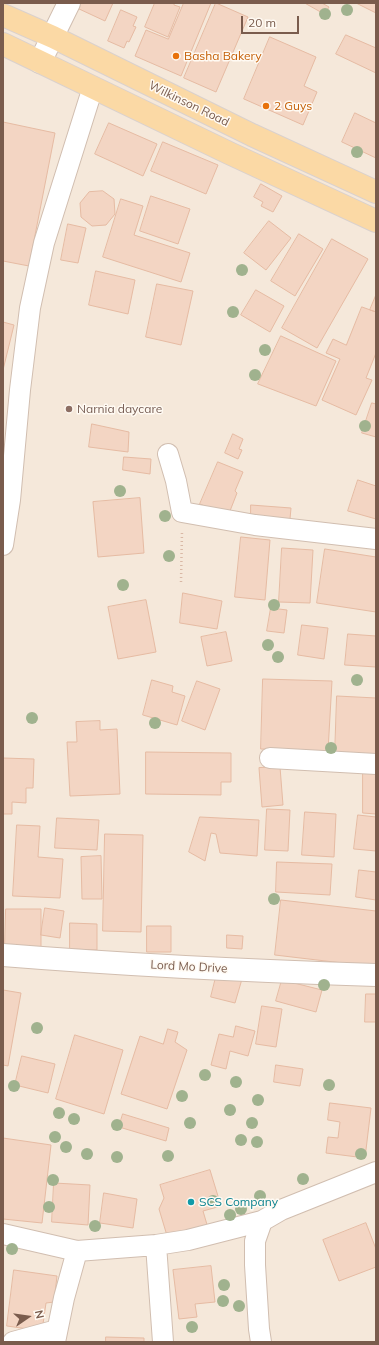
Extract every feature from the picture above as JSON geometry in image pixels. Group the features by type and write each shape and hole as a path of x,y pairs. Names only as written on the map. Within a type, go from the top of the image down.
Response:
{"main road":[{"name":"Wilkinson Road","path":"3,14 376,192"},
{"path":"3,44 376,222"}],"street":[{"path":"40,62 69,3"},
{"path":"3,545 10,500 20,390 30,308 44,243 92,87"},
{"path":"168,454 176,481 182,512 255,524 376,539"},
{"path":"270,758 376,764"},
{"name":"Lord Mo Drive","path":"3,954 78,961 239,970 376,975"},
{"path":"3,1234 77,1251 156,1245 188,1240 262,1221 281,1210 376,1172"},
{"path":"261,1342 255,1273 255,1241 262,1221"},
{"path":"156,1245 163,1342"},
{"path":"13,1342 56,1336 77,1251"}],"path":[{"path":"181,582 182,512"}],"shaded area":[{"path":"3,3 376,3 376,1342 3,1342"}],"building":[{"path":"79,3 113,3 105,21 77,8"},
{"path":"155,3 174,3 174,5 180,7 168,37 145,27"},
{"path":"184,3 211,3 181,76 135,56 146,30 168,39"},
{"path":"216,3 248,17 216,92 184,78"},
{"path":"305,3 322,3 329,7 325,14"},
{"path":"376,3 376,13 358,4"},
{"path":"121,10 137,17 133,26 136,27 129,42 127,41 124,48 108,41"},
{"path":"346,35 376,48 376,73 336,54"},
{"path":"270,37 316,57 304,86 317,92 303,125 244,99"},
{"path":"355,113 376,123 376,158 342,142"},
{"path":"3,122 55,133 29,266 3,261"},
{"path":"109,123 157,144 143,176 95,154"},
{"path":"163,142 218,165 206,194 151,171"},
{"path":"261,184 282,196 273,212 261,206 263,202 254,197"},
{"path":"103,191 114,199 115,214 106,225 92,226 81,217 80,203 89,192"},
{"path":"151,196 190,209 178,244 140,231"},
{"path":"121,199 143,206 134,235 190,253 181,282 103,257"},
{"path":"269,221 291,238 266,270 244,253"},
{"path":"68,224 86,228 78,263 61,260"},
{"path":"299,234 323,249 295,296 271,281"},
{"path":"332,239 368,259 317,348 282,328"},
{"path":"96,271 135,280 128,314 89,305"},
{"path":"157,284 193,291 181,345 146,337"},
{"path":"256,290 284,306 270,332 241,315"},
{"path":"376,295 376,312 370,310"},
{"path":"362,307 376,312 376,353 366,378 372,380 356,415 322,400 340,359 326,353 333,339 346,345"},
{"path":"3,322 14,325 3,370"},
{"path":"281,336 336,361 316,406 258,384"},
{"path":"372,403 376,404 376,437 362,433"},
{"path":"92,424 129,432 128,452 89,447"},
{"path":"233,434 243,439 239,449 242,450 238,459 225,453"},
{"path":"124,457 151,459 150,474 123,470"},
{"path":"218,462 243,472 235,491 237,493 228,516 200,504"},
{"path":"358,480 376,486 376,519 348,511"},
{"path":"140,498 144,553 98,557 93,502"},
{"path":"251,505 291,508 290,519 251,516"},
{"path":"241,537 270,540 265,600 235,597"},
{"path":"282,548 313,550 310,603 279,602"},
{"path":"325,549 376,557 376,612 317,603"},
{"path":"183,593 222,601 217,629 180,623"},
{"path":"146,600 156,652 118,659 108,607"},
{"path":"271,608 287,610 284,633 267,631"},
{"path":"302,625 328,628 324,659 298,655"},
{"path":"226,632 232,661 207,666 201,637"},
{"path":"348,634 376,636 376,667 345,665"},
{"path":"263,679 332,681 328,751 261,749"},
{"path":"152,680 173,686 172,692 185,696 177,725 143,715"},
{"path":"197,681 220,689 205,730 182,721"},
{"path":"337,696 376,698 376,757 335,755"},
{"path":"100,721 100,730 117,729 120,794 70,796 67,742 77,742 76,722"},
{"path":"146,752 231,753 231,782 221,782 221,795 146,794"},
{"path":"3,758 34,759 33,788 26,788 26,803 12,802 12,814 3,814"},
{"path":"280,767 283,805 262,807 259,768"},
{"path":"363,773 376,773 376,814 363,813"},
{"path":"267,809 290,810 288,851 265,850"},
{"path":"305,812 336,814 334,857 302,855"},
{"path":"358,815 376,817 376,851 354,849"},
{"path":"200,817 259,820 257,856 220,853 216,834 211,833 205,861 189,852"},
{"path":"57,818 99,820 97,850 55,848"},
{"path":"17,825 40,826 38,857 63,859 60,898 13,896"},
{"path":"105,834 143,835 141,932 103,931"},
{"path":"101,856 102,899 82,899 81,857"},
{"path":"277,862 332,864 330,895 276,892"},
{"path":"359,870 376,872 376,900 356,897"},
{"path":"281,900 376,911 376,967 275,955"},
{"path":"45,908 64,911 60,938 41,935"},
{"path":"6,909 41,909 41,948 5,947"},
{"path":"70,923 97,924 97,950 70,949"},
{"path":"147,926 171,926 171,952 147,952"},
{"path":"227,935 243,936 242,949 227,948"},
{"path":"217,973 242,979 235,1003 211,997"},
{"path":"282,980 322,990 316,1012 276,1001"},
{"path":"3,990 21,993 8,1066 3,1065"},
{"path":"366,994 376,994 376,1022 365,1022"},
{"path":"262,1006 282,1009 276,1047 256,1044"},
{"path":"236,1026 255,1031 248,1056 230,1051 226,1069 211,1065 219,1034 233,1037"},
{"path":"168,1029 178,1032 175,1042 187,1050 167,1109 121,1094 140,1036 163,1044"},
{"path":"75,1035 123,1050 104,1114 56,1099"},
{"path":"22,1056 55,1064 48,1093 15,1085"},
{"path":"276,1065 303,1069 300,1086 274,1082"},
{"path":"330,1103 371,1108 365,1158 326,1153 328,1137 338,1138 340,1122 328,1120"},
{"path":"123,1114 169,1128 166,1141 119,1127"},
{"path":"3,1138 51,1145 42,1223 3,1219"},
{"name":"SCS Company","path":"210,1170 221,1206 203,1211 208,1228 168,1239 159,1209 164,1198 160,1185"},
{"path":"54,1183 90,1185 88,1225 52,1222"},
{"path":"104,1193 137,1199 133,1228 100,1223"},
{"path":"366,1223 376,1249 376,1267 339,1281 323,1240"},
{"path":"211,1266 215,1302 195,1304 197,1317 179,1319 173,1270"},
{"path":"14,1270 57,1276 54,1302 46,1303 42,1331 7,1326"},
{"path":"106,1337 144,1338 144,1342 106,1342"}],"place":[{"name":"Basha Bakery","path":"176,56"},
{"name":"2 Guys","path":"266,106"},
{"name":"Narnia daycare","path":"69,409"},
{"name":"SCS Company","path":"191,1202"}]}
